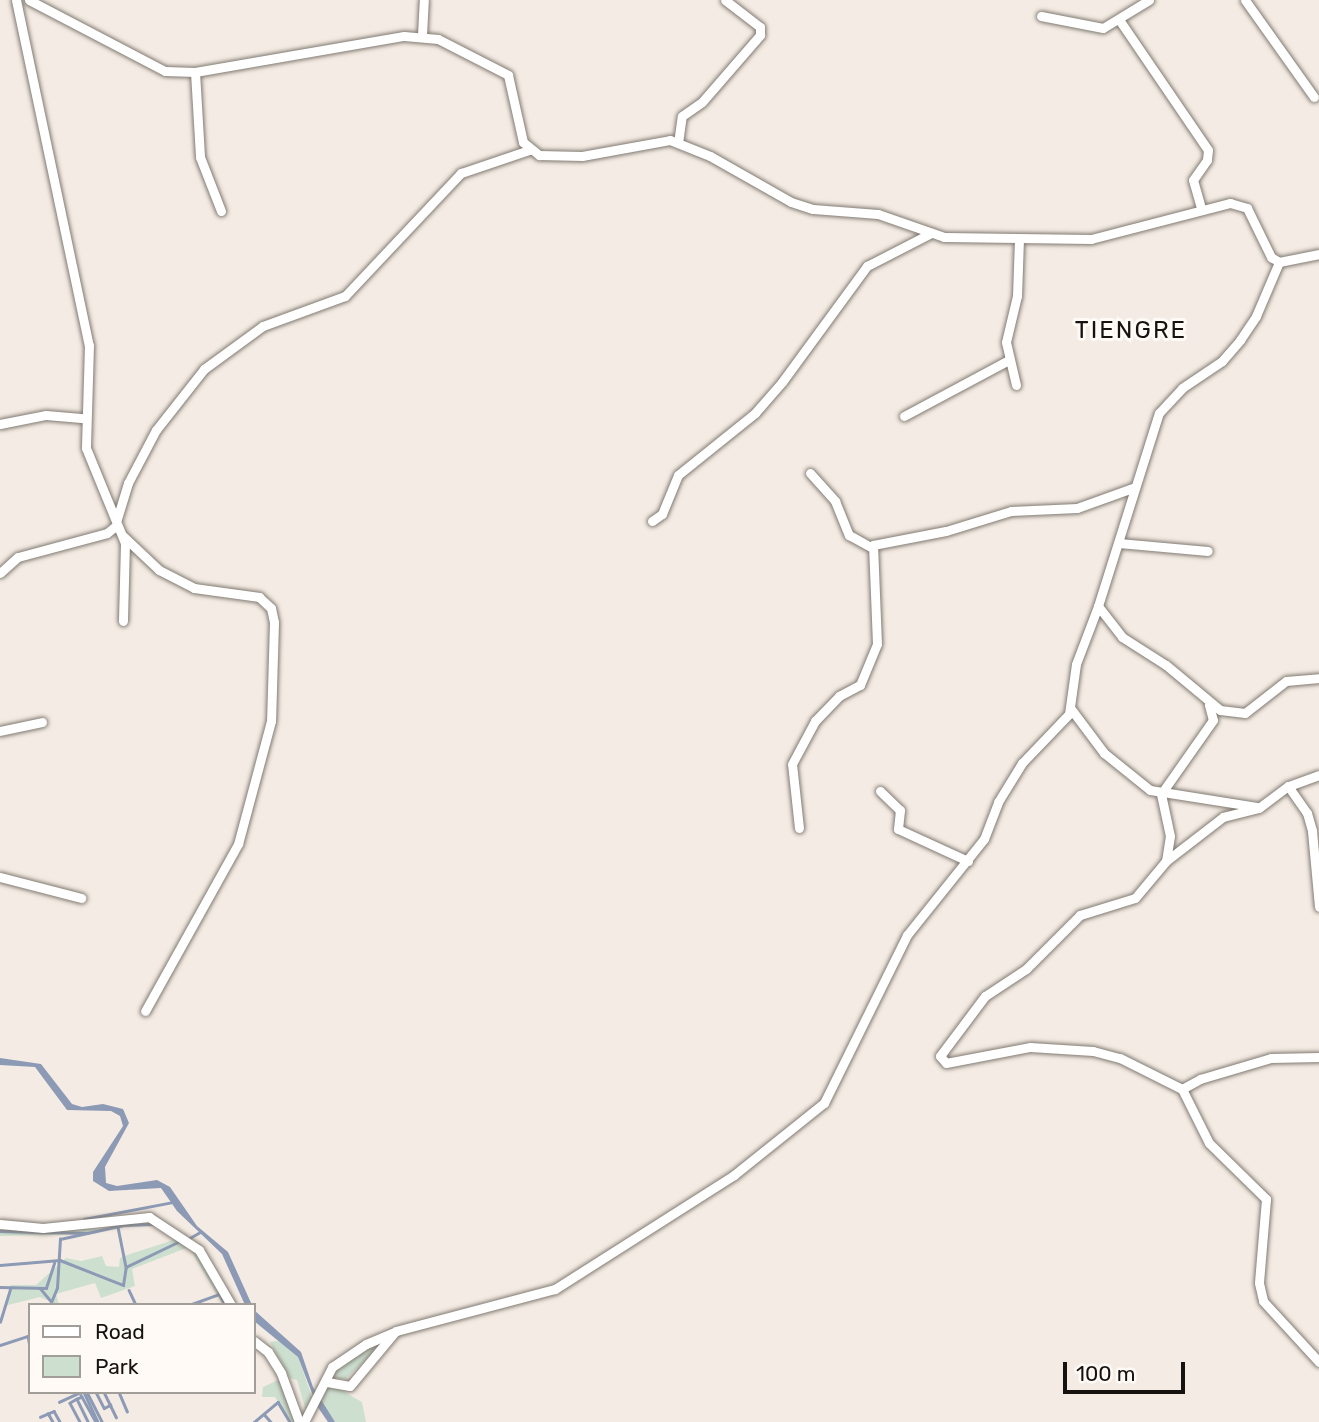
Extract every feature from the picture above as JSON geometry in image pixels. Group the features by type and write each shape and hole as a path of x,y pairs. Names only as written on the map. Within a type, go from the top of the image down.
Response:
{"street":[{"path":"16,0 89,345 84,418 92,469 123,536 123,621"},
{"path":"29,0 145,64 165,71 195,72 422,35 508,75 519,132 529,150"},
{"path":"422,35 425,0"},
{"path":"678,142 682,116 702,102 760,35 760,27 726,0"},
{"path":"1041,16 1090,29 1120,21 1149,0"},
{"path":"1245,0 1314,96"},
{"path":"1120,21 1208,150 1207,160 1193,180 1201,208"},
{"path":"195,72 201,157 221,211"},
{"path":"0,573 18,557 107,533 117,522 128,482 156,430 204,369 263,326 345,296 461,173 529,150 563,158 652,141 678,142 792,202 813,209 878,214 929,234 1019,240 1091,239 1230,202 1247,208 1271,257 1279,262 1319,254"},
{"path":"652,521 662,514 678,475 755,412 782,382 867,266 929,234"},
{"path":"1016,385 1006,341 1017,296 1019,240"},
{"path":"303,1421 327,1383 328,1373 342,1359 396,1331 555,1289 734,1175 801,1125 833,1090 882,978 907,935 968,861 990,829 998,802 1014,774 1071,709 1076,664 1098,606 1160,413 1182,388 1222,361 1240,340 1256,316 1279,262"},
{"path":"904,416 1010,360"},
{"path":"0,424 46,415 84,418"},
{"path":"810,473 835,501 849,535 871,547"},
{"path":"871,547 878,542 946,531 1011,511 1077,508 1135,487"},
{"path":"123,536 159,570 183,583 259,597 271,608 274,622 271,721 238,844 145,1011"},
{"path":"1119,543 1208,551"},
{"path":"799,828 792,764 815,720 839,696 860,685 877,644 871,547"},
{"path":"1098,606 1122,637 1166,666 1209,705 1244,713 1286,681 1319,678"},
{"path":"1166,861 1170,836 1161,794 1213,720 1209,705"},
{"path":"1071,709 1104,753 1161,794 1259,807"},
{"path":"0,731 42,722"},
{"path":"1319,775 1288,786 1259,807 1223,817 1166,861 1135,898 1080,915 1026,969 985,996 966,1017 940,1060 950,1062 1030,1047 1093,1051 1120,1058 1182,1089 1209,1143 1266,1199 1259,1283 1263,1301 1319,1362"},
{"path":"1288,786 1307,813 1312,831 1319,907"},
{"path":"880,791 901,810 898,829 968,861"},
{"path":"0,877 81,898"},
{"path":"1182,1089 1200,1079 1271,1058 1319,1057"},
{"path":"0,1224 43,1228 149,1217 199,1250 230,1303"},
{"path":"327,1383 350,1386 396,1331"},
{"path":"256,1343 268,1352 281,1373 303,1421"}],"green space":[{"path":"149,1218 153,1224 124,1225 93,1234 0,1236 0,1228 100,1229"},
{"path":"180,1238 197,1250 227,1303 222,1303 189,1247 132,1269 135,1286 101,1298 95,1283 56,1294 58,1303 40,1297 4,1306 11,1285 36,1285 66,1258 81,1261 102,1256 106,1266 119,1267 120,1258"},
{"path":"283,1340 298,1357 312,1397 306,1411 297,1380 290,1378 270,1342"},
{"path":"372,1345 374,1352 345,1379 332,1378 334,1371"},
{"path":"278,1380 292,1388 288,1394 297,1422 290,1422 275,1397 262,1397 263,1387"},
{"path":"330,1384 362,1402 366,1422 335,1422 320,1401"}],"water":[{"path":"0,1058 41,1064 72,1104 82,1107 103,1104 123,1109 129,1123 105,1167 106,1183 117,1186 157,1180 170,1187 197,1226 228,1252 251,1303 244,1303 222,1254 177,1211 161,1188 109,1191 93,1181 93,1172 123,1126 120,1116 111,1111 67,1110 35,1067 0,1065"},
{"path":"256,1312 301,1352 313,1387 335,1422 328,1422 317,1406 298,1357 256,1323"}],"waterway":[{"path":"84,1219 173,1202"},
{"path":"51,1303 57,1288 60,1239 124,1225 154,1224"},
{"path":"118,1227 126,1267"},
{"path":"0,1231 87,1233"},
{"path":"188,1239 200,1232"},
{"path":"0,1265 60,1260 123,1285 126,1267 180,1241"},
{"path":"0,1287 46,1288 54,1263"},
{"path":"40,1288 50,1300"},
{"path":"0,1322 10,1289"},
{"path":"129,1290 135,1303"},
{"path":"219,1292 224,1303"},
{"path":"194,1303 219,1294"},
{"path":"0,1345 28,1336"},
{"path":"59,1402 76,1394"},
{"path":"85,1394 98,1422"},
{"path":"88,1394 102,1422"},
{"path":"97,1394 104,1408 110,1405"},
{"path":"105,1394 116,1417"},
{"path":"120,1394 127,1411"},
{"path":"81,1395 96,1422"},
{"path":"82,1397 77,1399 88,1422"},
{"path":"77,1399 70,1403 80,1422"},
{"path":"254,1422 278,1402 290,1422"},
{"path":"40,1417 54,1411 60,1422"},
{"path":"48,1413 53,1422"},
{"path":"264,1414 271,1422"}],"district":[{"name":"TIENGRE","path":"1131,331"}]}
